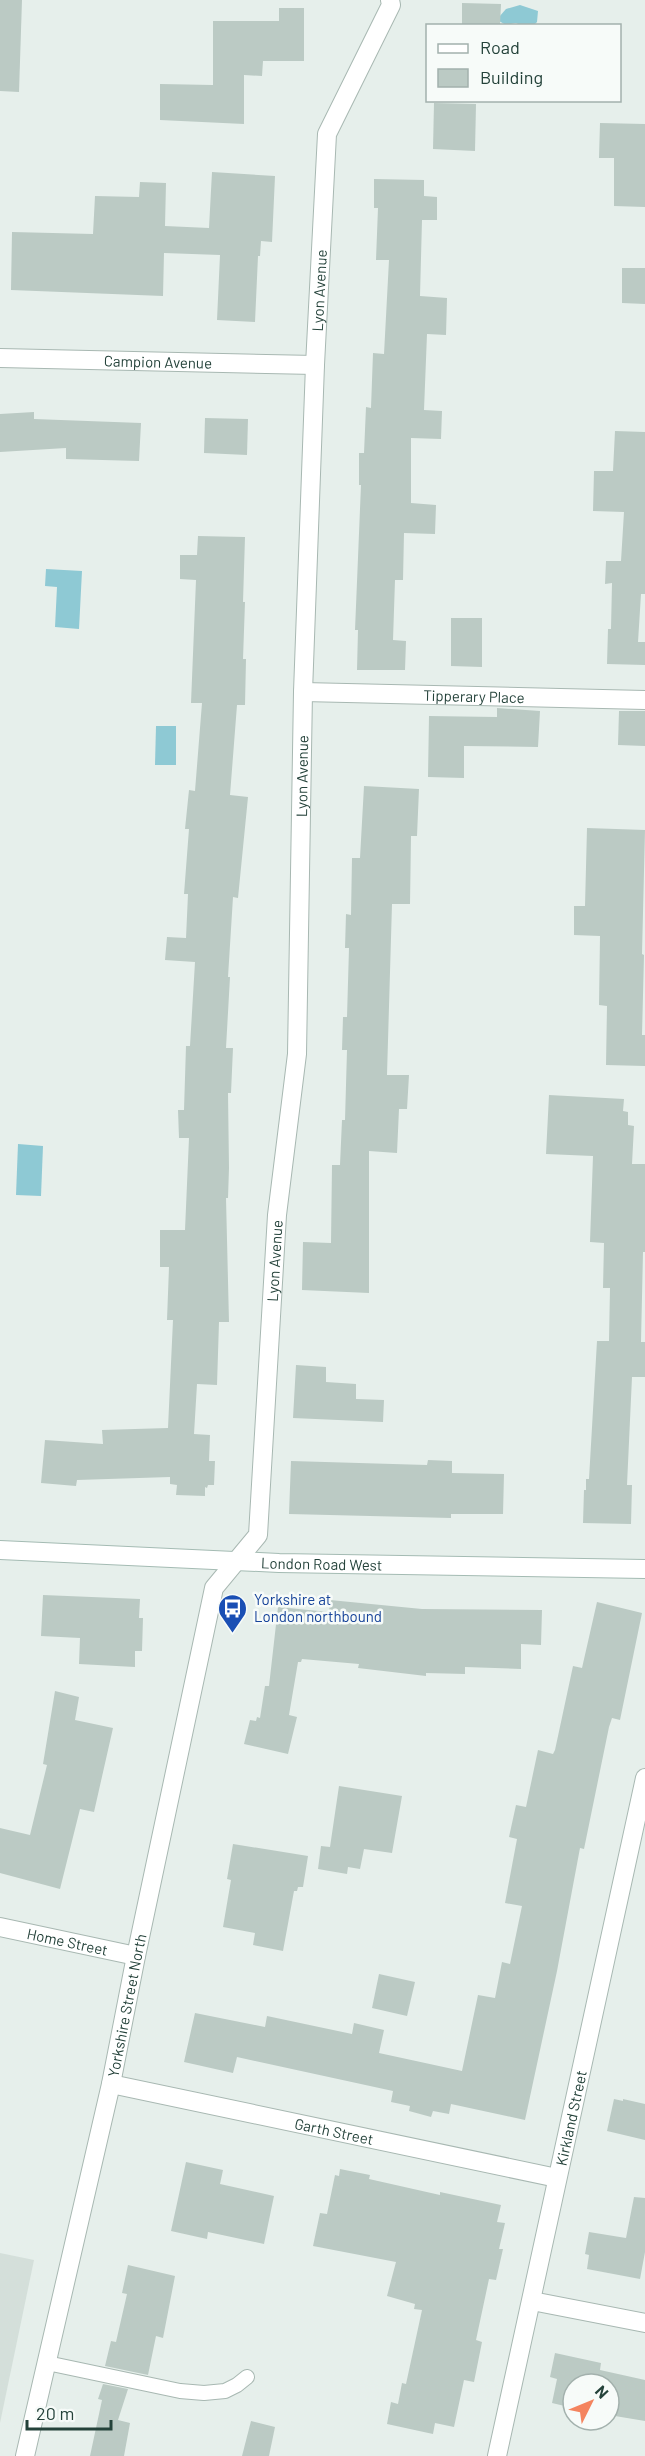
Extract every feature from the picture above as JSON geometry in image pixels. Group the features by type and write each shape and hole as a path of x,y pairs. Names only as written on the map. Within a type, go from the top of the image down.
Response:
{"street":[{"name":"Lyon Avenue","path":"238,1560 258,1535 277,1215 297,1054 303,692 315,365 327,134 391,5 390,0"},
{"name":"Campion Avenue","path":"0,358 315,365"},
{"name":"Tipperary Place","path":"303,692 645,700"},
{"name":"London Road West","path":"0,1550 238,1560 645,1569"},
{"name":"Yorkshire Street North","path":"25,2456 111,2084 214,1588 238,1560"},
{"name":"Kirkland Street","path":"497,2456 645,1778"},
{"name":"Home Street","path":"0,1927 136,1956"},
{"name":"Garth Street","path":"111,2084 557,2178"},
{"path":"532,2301 645,2323"}],"lane":[{"path":"47,2363 180,2391 204,2393 225,2391 247,2377"}],"shaded area":[{"path":"0,2253 34,2260 0,2423"}],"water":[{"path":"520,5 538,11 537,22 535,24 504,24 499,21 499,17 506,9"},
{"path":"46,569 82,571 79,629 55,627 57,587 45,586"},
{"path":"156,726 176,726 176,765 155,765"},
{"path":"18,1144 43,1146 41,1196 16,1195"}],"building":[{"path":"0,0 22,0 19,92 0,91"},
{"path":"462,3 501,4 500,24 462,24"},
{"path":"279,8 304,8 304,61 263,61 262,76 244,75 244,124 160,120 160,84 213,85 213,21 279,21"},
{"path":"434,103 476,104 475,151 433,149"},
{"path":"600,123 645,124 645,207 614,206 614,158 599,158"},
{"path":"212,172 275,176 272,242 261,241 260,256 258,256 255,322 217,320 220,255 164,253 163,296 11,290 12,232 93,234 95,196 139,197 140,182 166,183 165,226 209,228"},
{"path":"374,179 424,180 424,196 437,197 437,220 422,220 420,296 447,298 446,335 427,334 424,410 442,411 441,439 411,438 411,503 436,505 435,534 404,533 403,580 395,580 393,640 406,641 405,670 357,670 358,630 355,630 361,485 359,485 359,453 364,453 366,407 371,408 373,353 384,354 389,260 376,260 378,208 374,208"},
{"path":"622,268 645,268 645,304 622,303"},
{"path":"34,412 34,419 141,423 139,461 66,459 66,448 0,452 0,414"},
{"path":"205,418 248,419 247,455 204,453"},
{"path":"615,431 645,432 645,594 641,594 638,642 645,642 645,665 607,664 608,629 611,629 612,583 605,584 606,561 621,561 624,512 593,511 594,471 613,471"},
{"path":"198,536 245,537 243,659 246,659 245,705 237,705 230,795 248,797 238,898 233,897 228,977 230,977 226,1048 233,1048 231,1093 228,1093 229,1168 228,1198 226,1198 229,1322 219,1322 217,1385 197,1384 194,1434 210,1435 209,1461 215,1461 214,1485 205,1487 205,1496 176,1495 177,1485 170,1484 170,1477 77,1480 76,1486 41,1483 45,1440 103,1444 102,1430 168,1428 173,1320 167,1320 169,1267 160,1267 160,1230 185,1230 189,1138 179,1138 178,1110 184,1110 186,1046 190,1046 195,962 165,960 167,937 186,938 188,894 184,894 189,829 185,829 189,790 195,791 202,703 191,703 196,580 180,579 180,555 197,555"},
{"path":"451,618 482,618 482,667 451,666"},
{"path":"497,708 540,711 538,747 464,746 464,778 428,777 429,716 497,717"},
{"path":"619,711 645,711 645,746 618,745"},
{"path":"364,786 419,789 417,836 411,836 410,904 392,904 387,1075 409,1075 407,1109 399,1109 397,1153 369,1151 369,1293 302,1290 303,1242 331,1243 332,1165 340,1165 342,1120 345,1120 347,1050 342,1050 343,1017 347,1017 349,948 345,948 346,914 351,915 352,858 360,858"},
{"path":"587,828 645,830 642,1035 645,1035 645,1066 606,1065 607,1006 599,1005 600,936 574,935 574,906 585,906"},
{"path":"549,1095 624,1099 623,1111 628,1112 628,1125 634,1126 632,1164 645,1164 645,1252 643,1252 641,1342 645,1342 645,1377 632,1377 627,1485 632,1485 631,1524 583,1523 584,1490 586,1490 586,1479 589,1479 597,1341 609,1341 610,1288 603,1288 604,1243 590,1242 593,1156 546,1154"},
{"path":"296,1365 326,1367 326,1382 356,1384 356,1399 384,1400 383,1422 293,1418"},
{"path":"428,1460 452,1461 452,1473 504,1474 503,1514 451,1514 451,1518 289,1514 291,1461 427,1465"},
{"path":"43,1595 140,1599 139,1618 143,1618 142,1651 135,1651 135,1667 79,1664 80,1638 41,1636"},
{"path":"330,1600 422,1609 542,1610 541,1645 521,1644 521,1669 465,1667 465,1674 426,1673 426,1676 358,1668 359,1664 302,1659 298,1662 289,1715 297,1717 288,1754 244,1744 250,1720 256,1721 257,1717 260,1718 265,1686 269,1686 278,1607 329,1612"},
{"path":"597,1602 642,1613 620,1720 612,1718 609,1727 584,1849 580,1848 557,1971 525,2120 451,2104 449,2114 433,2111 431,2117 409,2111 410,2106 391,2102 393,2091 237,2057 233,2073 184,2062 195,2013 265,2027 267,2016 352,2034 354,2023 384,2030 379,2053 462,2071 478,1995 495,1998 502,1962 510,1964 522,1906 505,1903 517,1839 509,1837 516,1805 526,1807 538,1750 553,1754 555,1750 573,1666 582,1668"},
{"path":"55,1691 79,1697 75,1720 113,1728 94,1812 80,1809 60,1889 0,1873 0,1828 30,1835 47,1765 43,1764"},
{"path":"339,1786 402,1796 392,1853 364,1849 360,1869 348,1867 347,1874 318,1869 321,1846 330,1847"},
{"path":"233,1844 308,1856 303,1887 298,1887 297,1891 294,1891 283,1951 253,1945 255,1933 223,1927 231,1880 227,1879"},
{"path":"379,1974 415,1982 407,2016 372,2008"},
{"path":"614,2099 645,2104 645,2140 607,2131"},
{"path":"186,2162 223,2170 220,2184 274,2196 264,2244 208,2232 207,2239 171,2231"},
{"path":"340,2169 370,2175 369,2179 440,2195 440,2192 501,2205 497,2222 505,2223 499,2249 503,2249 496,2280 489,2279 476,2340 482,2342 474,2382 464,2380 454,2427 435,2423 433,2434 387,2424 391,2402 398,2404 402,2383 406,2384 422,2310 414,2309 415,2304 387,2296 396,2262 313,2246 320,2213 327,2214 335,2175 339,2176"},
{"path":"634,2197 645,2198 645,2252 640,2279 587,2269 589,2255 585,2254 589,2232 626,2238"},
{"path":"128,2265 175,2276 163,2338 156,2336 148,2375 105,2366 111,2341 116,2342 127,2294 122,2293"},
{"path":"555,2353 601,2363 600,2370 609,2372 561,2372 561,2405 552,2403 557,2379 550,2377"},
{"path":"621,2375 645,2380 645,2421 621,2417"},
{"path":"103,2384 128,2389 118,2420 130,2423 124,2456 90,2456 102,2400 98,2399"},
{"path":"251,2421 275,2427 269,2456 242,2456"}],"place":[{"name":"Yorkshire at London northbound","path":"233,1634"}]}
